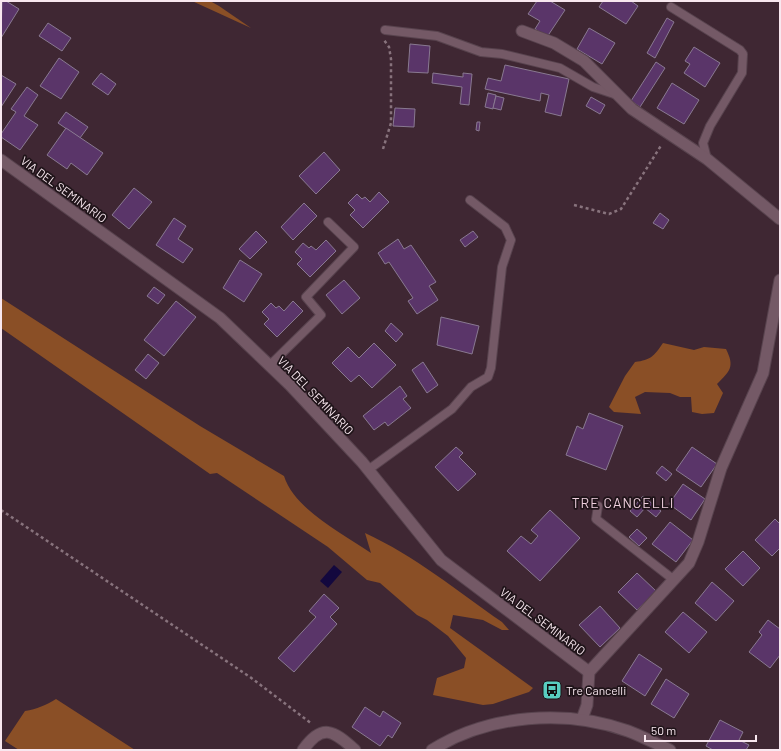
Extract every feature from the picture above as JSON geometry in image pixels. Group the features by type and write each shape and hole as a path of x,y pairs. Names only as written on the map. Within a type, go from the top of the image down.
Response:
{"street":[{"path":"522,31 554,43 584,61 594,69 617,95 632,109 707,159 780,219"},
{"name":"VIA DEL SEMINARIO","path":"1,160 220,318 290,385 368,470 441,560 589,672"},
{"path":"582,719 587,705 589,672 674,580 688,563 695,549 721,468 763,373 780,280"},
{"path":"432,750 443,743 492,725 541,717 582,719 628,731 670,750"},
{"path":"303,750 311,739 322,731 342,738 355,750"}],"lane":[{"path":"671,7 740,50 743,54 742,74 710,126 703,143 707,159"},
{"path":"385,30 437,36 481,52 502,54 560,68 593,87 617,95"},
{"path":"368,470 452,409 471,387 488,377 491,368 502,267 511,240 505,227 470,200"},
{"path":"270,365 321,315 306,297 354,247 328,222"},
{"path":"598,506 596,519 674,580"}],"path":[{"path":"383,149 391,122 391,59 389,47 380,32 385,30"},
{"path":"574,205 609,214 622,209 668,133"},
{"path":"1,510 250,677 322,731"}],"shaded area":[{"path":"192,1 210,1 251,28"},
{"path":"1,298 200,426 284,476 289,488 309,510 347,538 371,553 365,533 383,542 435,574 502,622 509,630 502,630 483,620 453,615 450,628 533,688 529,692 493,704 483,705 433,695 437,678 464,668 466,658 448,636 427,620 417,615 380,583 367,580 328,547 217,473 210,474 1,328"},
{"path":"663,343 694,350 704,347 726,349 731,365 728,372 717,384 723,393 714,413 702,414 692,412 691,397 680,397 670,393 645,392 635,397 641,414 614,412 609,407 625,376 635,362 652,357"},
{"path":"334,565 342,572 328,588 320,581"},
{"path":"56,699 135,750 19,750 5,741 25,711 34,709"}],"building":[{"path":"2,1 6,1 19,9 1,38"},
{"path":"537,1 550,1 565,10 547,37 535,29 540,21 528,14"},
{"path":"603,1 631,1 638,6 626,24 599,7"},
{"path":"667,18 674,22 655,58 647,53"},
{"path":"48,23 71,38 62,51 39,36"},
{"path":"589,28 615,43 602,64 577,49"},
{"path":"410,44 430,46 428,73 408,72"},
{"path":"694,47 720,63 705,87 684,73 690,64 685,61"},
{"path":"59,58 79,72 61,99 40,86"},
{"path":"656,62 665,68 640,107 631,101"},
{"path":"505,65 569,79 561,116 545,112 549,95 541,93 540,101 485,89 488,78 501,81"},
{"path":"101,73 116,84 108,95 92,84"},
{"path":"433,73 463,77 463,73 472,74 469,105 460,104 462,87 432,83"},
{"path":"1,75 16,84 1,107"},
{"path":"672,83 699,100 684,124 657,108"},
{"path":"27,87 38,95 24,116 38,125 20,150 1,137 1,134 16,112 11,109"},
{"path":"488,93 496,95 493,109 485,107"},
{"path":"496,96 504,98 501,110 493,108"},
{"path":"591,97 605,105 600,114 586,106"},
{"path":"395,108 415,109 414,127 393,126"},
{"path":"66,112 88,127 80,138 58,123"},
{"path":"477,122 480,122 479,131 476,130"},
{"path":"66,128 103,153 87,175 71,163 67,169 47,155"},
{"path":"324,152 340,170 316,194 299,176"},
{"path":"134,188 152,202 129,229 112,215"},
{"path":"379,192 389,202 363,228 350,215 355,210 348,203 357,194 362,199 365,197 370,202"},
{"path":"304,203 317,216 293,240 281,227"},
{"path":"660,213 669,220 663,229 653,223"},
{"path":"174,218 186,226 178,239 193,249 183,263 156,245"},
{"path":"256,231 267,242 250,259 239,249"},
{"path":"473,231 478,237 465,247 460,240"},
{"path":"398,239 404,249 411,245 436,282 429,286 438,300 417,314 408,301 413,298 389,262 385,264 378,253"},
{"path":"326,240 336,251 310,277 297,264 302,259 295,252 303,243 309,248 311,246 316,250"},
{"path":"240,260 262,274 244,302 223,288"},
{"path":"344,280 360,298 342,314 326,295"},
{"path":"154,287 165,295 158,304 147,296"},
{"path":"176,301 196,317 164,356 144,340"},
{"path":"293,301 303,311 277,337 264,324 269,319 262,312 271,303 276,308 279,306 284,311"},
{"path":"441,317 479,326 472,354 437,345"},
{"path":"391,323 403,334 396,342 385,331"},
{"path":"374,343 396,365 372,388 359,375 351,382 332,363 348,347 359,358"},
{"path":"148,354 159,363 146,379 135,370"},
{"path":"423,362 438,385 427,393 412,370"},
{"path":"400,386 407,396 403,399 411,408 388,426 385,422 374,430 363,416"},
{"path":"589,413 623,426 606,470 566,455 577,426 583,429"},
{"path":"456,447 463,453 459,457 476,474 458,491 435,467"},
{"path":"692,447 717,464 701,487 676,470"},
{"path":"662,466 672,474 666,481 656,473"},
{"path":"683,484 705,499 691,520 669,504"},
{"path":"643,496 661,511 656,517 645,508 637,517 630,511"},
{"path":"550,510 580,538 540,581 507,551 521,536 531,544 538,536 531,530"},
{"path":"775,519 780,524 780,548 772,556 755,540"},
{"path":"670,522 693,540 676,562 652,544"},
{"path":"637,529 647,538 639,546 629,537"},
{"path":"743,551 760,568 743,586 725,569"},
{"path":"637,573 656,591 637,610 618,592"},
{"path":"712,582 734,601 716,621 695,603"},
{"path":"324,594 339,608 330,617 337,624 294,672 278,658 316,617 309,611"},
{"path":"600,606 620,628 600,647 579,625"},
{"path":"683,612 707,632 689,653 665,632"},
{"path":"768,620 780,629 780,655 770,668 749,652 762,635 759,632"},
{"path":"639,654 662,669 645,696 622,681"},
{"path":"666,679 689,694 674,718 651,704"},
{"path":"365,707 380,717 383,711 401,723 392,738 388,735 380,746 352,727"},
{"path":"720,720 743,732 739,740 749,745 746,750 713,750 706,746"}],"place":[{"name":"Tre Cancelli","path":"552,690"}],"district":[{"name":"TRE CANCELLI","path":"623,502"}]}
